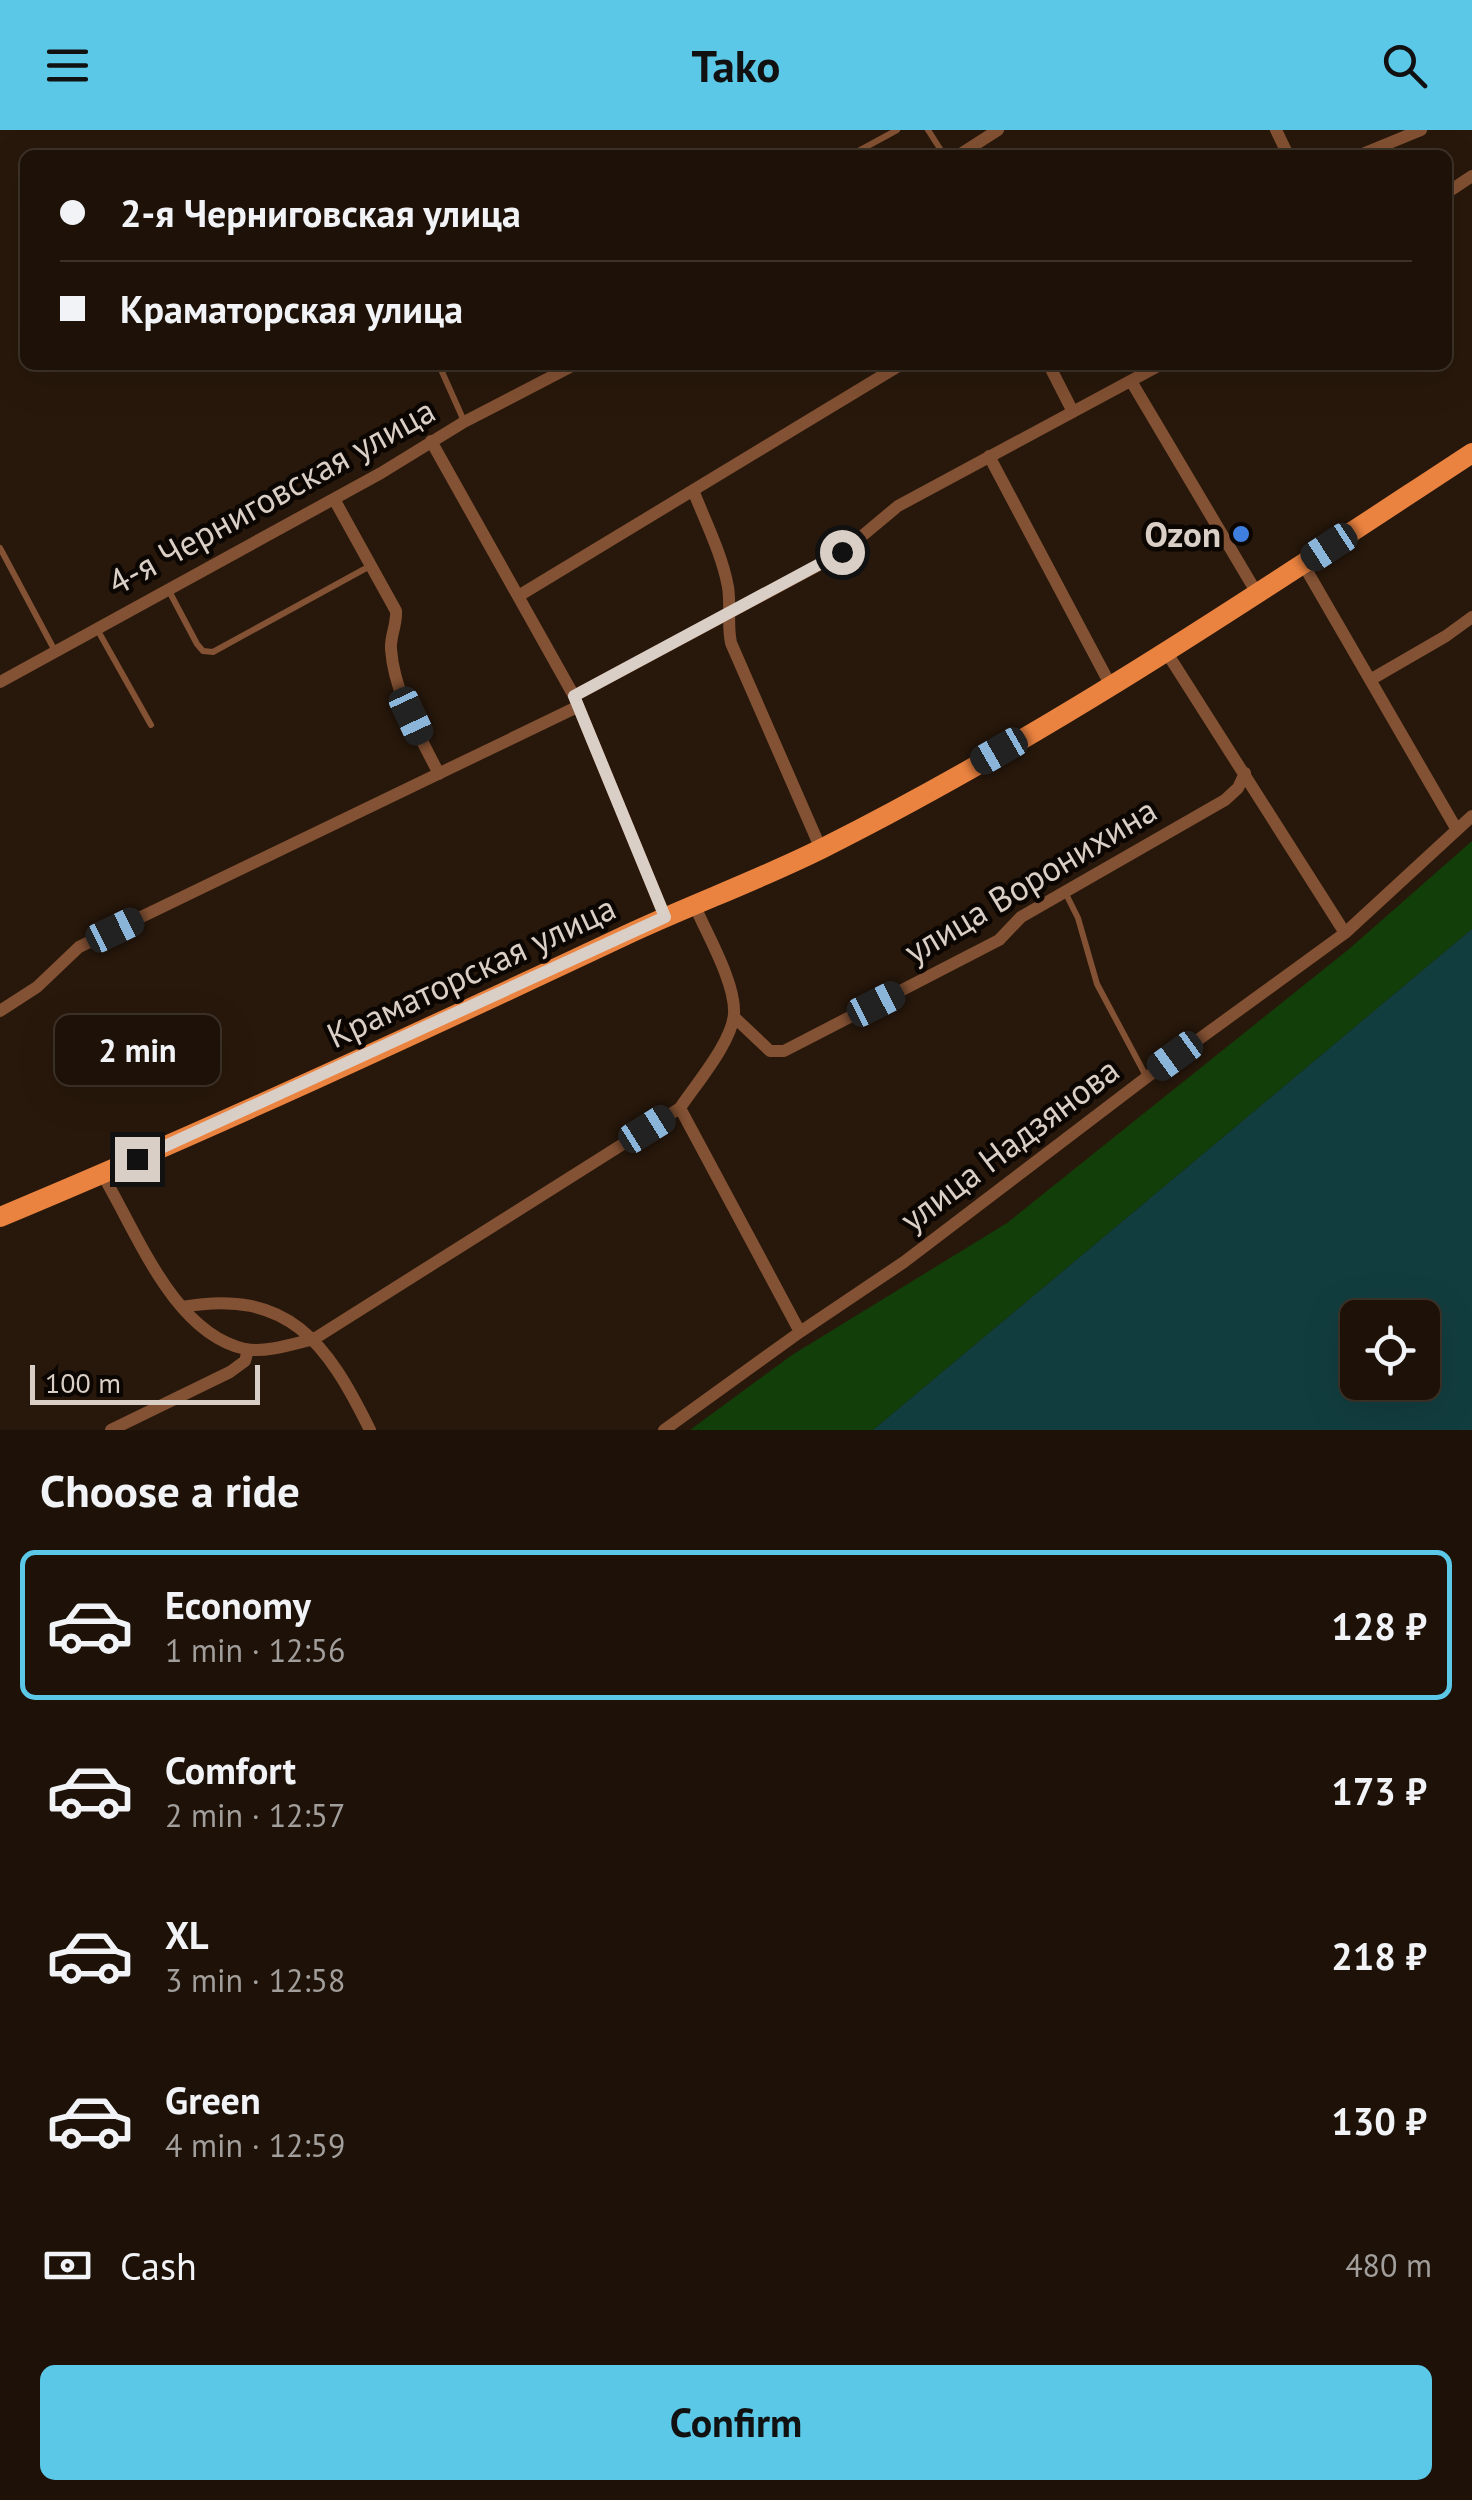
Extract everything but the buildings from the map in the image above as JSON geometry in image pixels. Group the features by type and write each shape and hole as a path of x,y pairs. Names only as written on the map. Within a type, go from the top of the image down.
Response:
{"main road":[{"name":"Краматорская улица","path":"0,1217 820,849 1112,686 1472,453"}],"street":[{"path":"966,150 998,130"},
{"path":"1372,150 1421,130"},
{"name":"4-я Черниговская улица","path":"0,682 334,499 464,422 564,370"},
{"path":"520,595 892,370"},
{"path":"1052,370 1073,412"},
{"path":"0,1010 37,987 79,947 439,774 576,702 842,552 898,506 1151,370"},
{"path":"1131,381 1258,595"},
{"path":"431,441 520,595 576,702 665,917"},
{"path":"989,456 1112,686"},
{"path":"693,490 724,568 731,642 820,849"},
{"path":"334,499 396,612 397,625 390,644 404,697 439,774"},
{"path":"1302,564 1457,830"},
{"path":"1370,680 1472,618"},
{"path":"1166,653 1345,934"},
{"name":"улица Воронихина","path":"734,1017 770,1051 784,1051 999,940 1022,917 1225,800 1238,788 1244,773"},
{"name":"улица Надзянова","path":"664,1430 904,1262 1147,1077 1345,934 1472,816"},
{"path":"102,1174 162,1282 216,1338 248,1350 314,1339 680,1108 726,1038 734,1017 733,997 694,904"},
{"path":"680,1108 800,1332"},
{"path":"182,1306 252,1306 276,1312 314,1339 353,1394 370,1430"},
{"path":"111,1430 230,1372 245,1361 248,1350"}],"lane":[{"path":"860,150 897,130"},
{"path":"441,370 464,422"},
{"path":"0,548 56,652"},
{"path":"169,590 197,644 203,651 213,652 371,566"},
{"path":"96,628 151,726"},
{"path":"1064,892 1078,918 1097,984 1147,1077"}],"green space":[{"path":"1472,841 1472,929 873,1430 690,1430 792,1355 1007,1223 1349,949"}],"water":[{"path":"1472,929 1472,1430 873,1430"}],"place":[{"name":"Ozon","path":"1241,534"}],"route":[{"path":"137,1159 665,917 574,696 842,552"}]}
